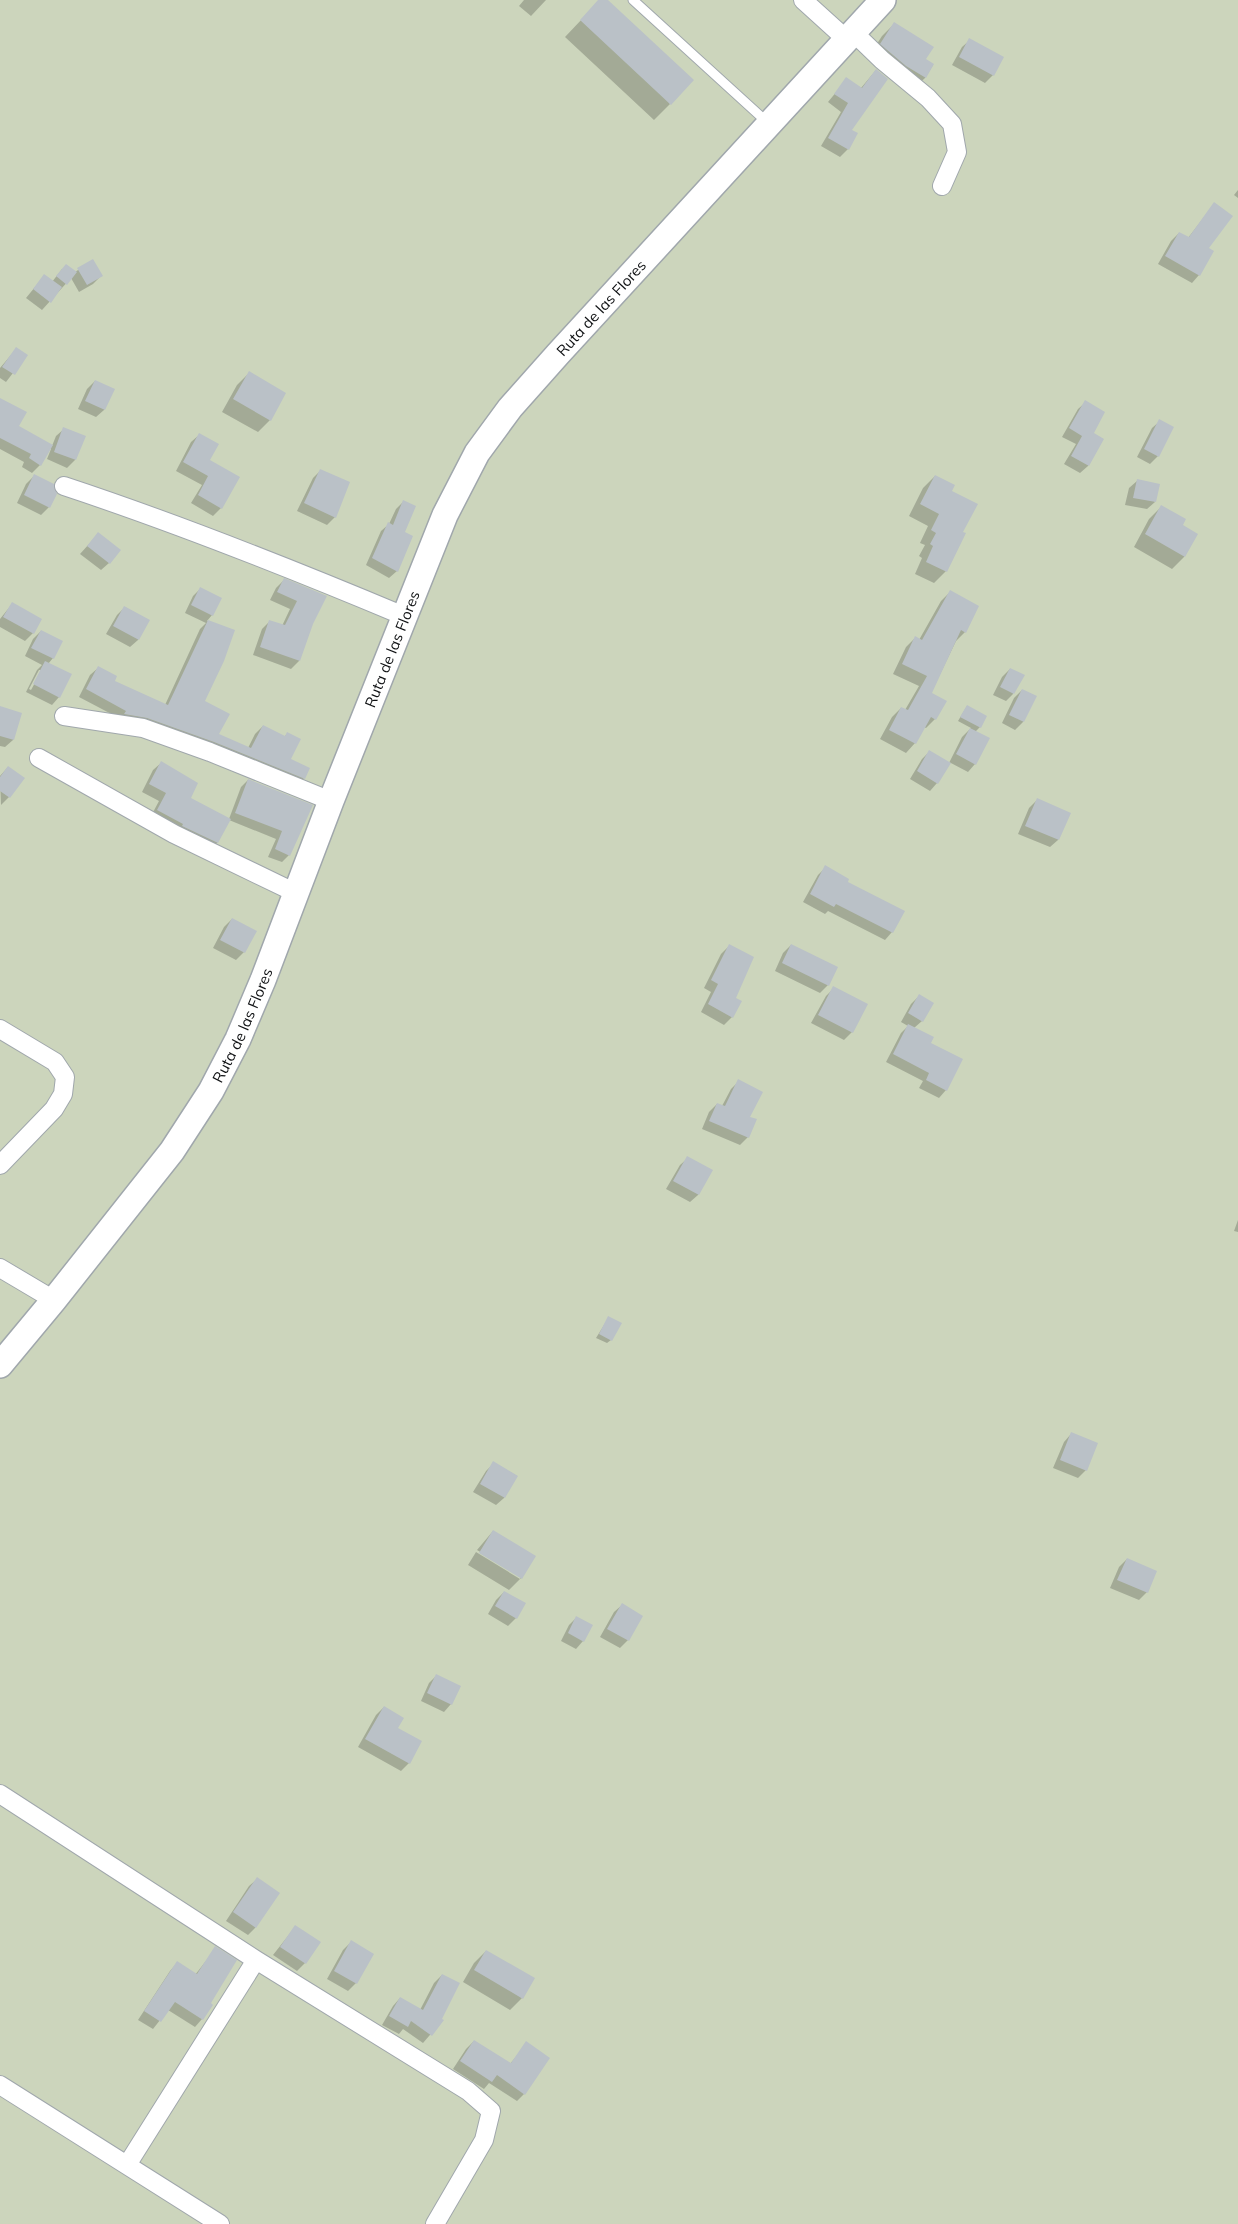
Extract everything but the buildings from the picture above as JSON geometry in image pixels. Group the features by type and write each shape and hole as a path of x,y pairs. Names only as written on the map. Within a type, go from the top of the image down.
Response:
{"main road":[{"name":"Ruta de las Flores","path":"0,1365 172,1151 211,1091 238,1039 263,980 331,801 445,515 477,454 510,408 883,0"}],"street":[{"path":"803,0 882,60 928,98 952,124 957,152 942,186"},
{"path":"64,486 127,507 307,576 404,616"},
{"path":"64,716 143,728 210,752 331,801"},
{"path":"39,758 174,834 296,893"},
{"path":"0,1028 55,1062 65,1077 63,1094 54,1109 0,1165"},
{"path":"0,1268 54,1300"},
{"path":"2,1800 468,2091 491,2112 484,2140 435,2224"},
{"path":"127,2165 256,1960"},
{"path":"0,2085 220,2224"}],"lane":[{"path":"633,0 769,124"}],"green space":[{"path":"0,0 1238,0 1238,2224 0,2224"}]}
